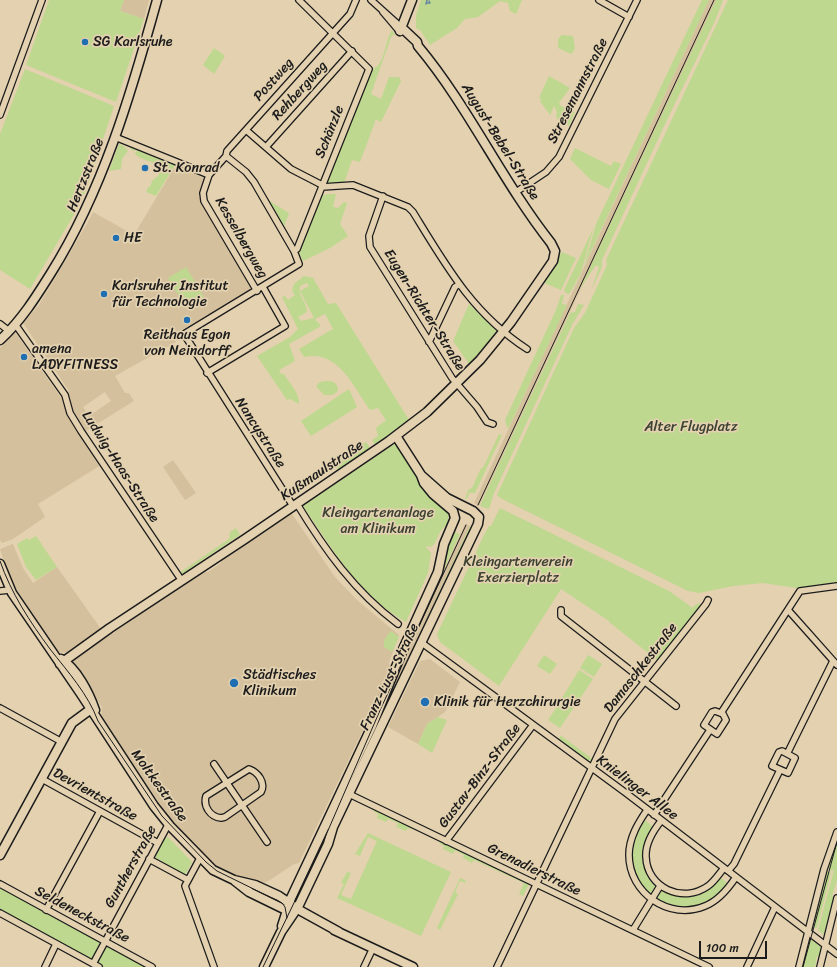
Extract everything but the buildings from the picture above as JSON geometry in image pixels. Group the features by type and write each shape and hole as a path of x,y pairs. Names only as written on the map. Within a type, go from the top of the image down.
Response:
{"street":[{"path":"0,115 42,0"},
{"name":"Hertzstraße","path":"0,340 15,324 43,287 78,229 94,195 115,137 157,0"},
{"name":"Schänzle","path":"294,251 298,249 369,69 299,0"},
{"name":"Postweg","path":"209,175 226,156 227,151 351,12 356,0"},
{"path":"371,0 400,30 412,0"},
{"path":"599,0 629,17"},
{"name":"Stresemannstraße","path":"516,192 546,172 559,157 637,0"},
{"name":"August-Bebel-Straße","path":"400,30 417,42 418,46 444,78 516,192 551,243 555,255"},
{"name":"Rehbergweg","path":"266,147 352,51"},
{"path":"246,130 291,169 322,186 353,185 402,203 411,210 458,285 503,333 527,349"},
{"path":"115,137 209,175"},
{"path":"226,156 246,172 254,182 294,251"},
{"name":"Kesselbergweg","path":"209,175 203,193 204,201 257,291"},
{"name":"Eugen-Richter-Straße","path":"383,196 369,234 370,246 429,342 457,384 477,407 487,422 493,424"},
{"name":"Nancystraße","path":"294,251 299,264 257,291 184,334 207,373 295,505"},
{"name":"Kußmaulstraße","path":"62,662 396,436 427,412 457,384 503,333 549,268 555,255"},
{"path":"429,342 455,287 458,285"},
{"path":"207,373 285,326 285,323 263,287"},
{"path":"0,324 9,331"},
{"name":"Ludwig-Haas-Straße","path":"15,324 65,395 70,413 81,431 182,581"},
{"name":"Franz-Lust-Straße","path":"292,909 372,726 402,650 438,572 449,530 455,518 454,514 424,483 421,475 396,436"},
{"name":"Franz-Lust-Straße","path":"292,909 325,850 333,827 348,794 478,524 478,515 447,498 421,475"},
{"path":"295,505 343,573 366,597 398,624"},
{"path":"454,514 468,509"},
{"name":"Moltkestraße","path":"0,564 10,590 52,653 62,662 70,666 91,698 104,732"},
{"path":"721,713 802,590 837,586"},
{"path":"0,591 10,590"},
{"name":"Damaschkestraße","path":"496,967 618,713 708,600"},
{"path":"561,610 561,616 676,706"},
{"path":"788,752 835,663 789,611"},
{"name":"Knielinger Allee","path":"422,643 654,815 837,954"},
{"name":"Moltkestraße","path":"62,662 104,732 168,825 213,870 234,880 249,892 292,909 413,967"},
{"path":"0,855 75,719 91,709"},
{"path":"1,710 62,742"},
{"path":"712,712 721,713 726,720 717,734 704,726 712,712"},
{"name":"Gustav-Binz-Straße","path":"446,841 533,725"},
{"path":"654,815 710,730"},
{"path":"779,752 788,752 795,758 788,774 772,766 779,752"},
{"path":"214,764 267,842"},
{"path":"247,769 253,771 260,779 263,786 261,792 242,805 220,818 211,813 205,803 206,796 247,769"},
{"path":"661,821 651,836 646,857 648,870 660,886 675,893 693,893 708,886 726,869 734,864 780,770"},
{"name":"Devrientstraße","path":"42,779 158,843"},
{"name":"Grenadierstraße","path":"348,794 709,967"},
{"path":"647,810 635,830 629,855 635,880 652,900 666,907 680,910 704,906 719,897 736,877"},
{"path":"46,910 100,811"},
{"name":"Guntherstraße","path":"93,964 168,825"},
{"path":"799,967 824,869 837,832"},
{"path":"185,881 200,858"},
{"path":"149,859 185,881 214,967"},
{"name":"Seldeneckstraße","path":"0,884 152,967"},
{"path":"633,930 660,886"},
{"path":"820,967 837,898"},
{"path":"747,967 775,907"},
{"path":"264,967 292,909"},
{"path":"0,913 99,967"},
{"path":"45,967 56,944"},
{"path":"364,967 373,948"}],"shaded area":[{"path":"124,0 149,0 144,19 120,11"},
{"path":"709,0 716,0 479,506 474,503"},
{"name":"Karlsruher Institut für Technologie","path":"174,168 180,171 181,168 206,179 199,197 251,285 250,290 178,332 180,336 174,339 176,342 115,376 125,393 129,393 134,401 84,432 74,416 66,393 69,391 23,323 39,305 93,212 134,235","holes":["105,392 111,401 89,416 83,407"]},
{"path":"15,332 62,399 66,411 101,465 38,504 45,517 13,539 2,543 0,540 0,348"},
{"path":"173,460 196,493 185,500 163,467"},
{"name":"Städtisches Klinikum","path":"290,511 335,577 357,600 399,635 389,662 390,668 366,724 299,863 294,864 264,883 241,878 216,866 170,819 101,718 102,707 72,663 73,660 154,605 221,563 221,560"},
{"path":"465,524 470,526 301,899 294,896"},
{"path":"13,544 23,568 33,583 57,567 101,629 66,653 60,652 54,647 13,588 0,549"},
{"name":"Klinik für Herzchirurgie","path":"430,659 460,682 445,712 427,724 418,744 388,727 420,661"}],"green space":[{"name":"SG Karlsruhe","path":"49,0 124,0 120,11 144,19 116,102 26,65"},
{"path":"421,0 522,0 516,14 510,11 508,3 500,1 478,17 465,19 457,28 430,45 420,30 416,28 416,15"},
{"path":"702,0 709,0 584,266 596,224"},
{"path":"716,0 723,0 715,21 602,260 602,267 591,291 599,267 596,265 580,289"},
{"name":"Alter Flugplatz","path":"728,0 837,0 837,582 796,588 763,583 733,586 699,593 688,591 502,499 497,495 574,328 585,313 607,265 606,260"},
{"path":"392,30 395,35 391,37 371,94 381,99 389,77 399,77 401,81 381,122 375,119 360,162 352,160 344,183 327,184 326,183 371,70 376,67 382,58"},
{"path":"562,35 573,36 575,49 571,54 558,48 558,39"},
{"path":"214,48 225,56 214,74 203,65"},
{"path":"25,69 114,106 86,190 76,211 30,289 0,270 0,134"},
{"path":"549,76 570,88 559,103 561,106 575,112 569,126 560,122 556,117 557,112 554,106 550,115 540,101 542,99 539,98"},
{"path":"119,144 124,146 128,151 122,159 121,169 109,171"},
{"path":"129,147 175,165 156,196 146,192 152,181 159,175 159,168 153,163 137,156 134,153 137,152 136,150 133,151"},
{"path":"575,148 611,166 614,161 621,164 609,189 591,180 570,159"},
{"path":"336,194 333,207 338,208 344,202 347,203 340,224 348,236 330,248 303,261 298,251 321,196"},
{"path":"268,200 289,213 283,229 266,201"},
{"path":"593,229 581,273 569,294 566,293 564,290"},
{"path":"562,252 576,258 561,290 542,282"},
{"path":"186,267 204,297 186,308 168,278"},
{"path":"304,276 313,278 328,304 336,303 409,420 375,445 372,440 378,436 376,428 386,420 378,408 370,410 351,381 335,364 316,356 304,357 299,349 333,329 325,314 315,319 321,326 289,344 295,361 279,370 281,374 284,374 296,392 299,404 290,399 287,400 257,356 290,337 298,329 282,297 285,296 288,300 295,295 292,291 294,284","holes":["307,283 309,286 300,291 300,286","300,291 314,318 301,321 298,317 307,312 307,308 301,297"]},
{"path":"561,295 564,295 562,304 567,305 508,429 505,420 556,310"},
{"path":"469,304 496,330 496,333 469,364 453,341"},
{"path":"578,304 584,305 573,323 494,493 489,509 480,506 570,313 575,312"},
{"path":"326,381 335,383 338,388 337,392 332,395 324,395 316,386 320,382"},
{"path":"349,389 357,407 311,436 301,421"},
{"path":"499,434 502,435 475,493 469,493 467,499 465,499 468,490 472,488 481,468 483,468"},
{"path":"366,442 370,448 338,470 332,463"},
{"name":"Kleingartenanlage am Klinikum","path":"396,443 435,501 449,513 447,526 441,530 434,545 431,547 426,547 431,553 428,573 406,622 390,612 374,599 361,585 336,554 303,506"},
{"name":"Kleingartenverein Exerzierplatz","path":"500,508 669,591 693,608 695,605 700,603 701,609 657,660 609,621 561,589 499,686 440,642 437,634 484,535 489,526 491,526"},
{"path":"470,526 472,530 413,652 416,642"},
{"path":"236,528 240,535 180,575 179,573 229,539 230,532"},
{"path":"450,532 460,534 424,613"},
{"path":"36,536 57,567 36,580 26,567 17,544 27,538 29,540"},
{"path":"391,631 399,637 392,652 384,647 384,642"},
{"path":"544,655 557,664 550,674 537,666"},
{"path":"588,655 602,664 594,677 580,668"},
{"path":"579,670 593,679 575,706 562,698"},
{"path":"562,699 574,707 560,728 548,720"},
{"path":"438,717 447,720 432,753 418,744 427,724"},
{"path":"560,735 594,760 587,760 559,740"},
{"path":"375,809 413,828 414,830 408,828 406,831 396,827 398,823 388,819 386,822 377,818 378,814 373,811"},
{"path":"645,820 653,827 646,842 644,858 648,873 657,886 651,897 638,878 633,860 635,840"},
{"path":"368,833 451,872 421,936 337,898 344,884 341,883 347,872 351,873 341,895 351,899 377,841 368,837 360,856 355,854"},
{"path":"168,837 192,862 185,875 156,858 155,855 165,838"},
{"path":"837,837 837,880 832,896 835,899 824,935 818,930 834,870 832,871 826,867"},
{"path":"441,840 529,884 523,896 519,894 524,883 474,860 472,863 463,858 464,855 455,850 453,854 443,849 444,846 439,843"},
{"path":"827,870 831,873 817,928 812,927"},
{"path":"720,877 728,884 712,899 703,903 685,906 666,903 655,899 659,889 668,893 684,896 700,893 707,889"},
{"path":"460,878 465,880 466,883 460,881 455,892 458,894 440,930 437,928"},
{"path":"0,887 146,967 103,967 0,911"},
{"path":"808,937 822,947 820,958 817,956 815,967 801,967"}],"waterway":[{"path":"426,4 427,0"},
{"path":"427,3 430,3 429,1"}],"tram line":[{"path":"478,505 714,0"},
{"path":"263,967 320,849 381,708 466,525"},
{"path":"0,561 15,596 28,618 83,692 98,721 162,816 206,862 217,871 282,903 285,907 287,918"},
{"path":"803,967 837,842"}],"place":[{"name":"SG Karlsruhe","path":"85,42"},
{"name":"St. Konrad","path":"145,168"},
{"name":"HE","path":"116,238"},
{"name":"Karlsruher Institut für Technologie","path":"104,294"},
{"name":"Reithaus Egon von Neindorff","path":"187,320"},
{"name":"amena LADYFITNESS","path":"24,357"},
{"name":"Städtisches Klinikum","path":"234,683"},
{"name":"Klinik für Herzchirurgie","path":"425,702"}]}
